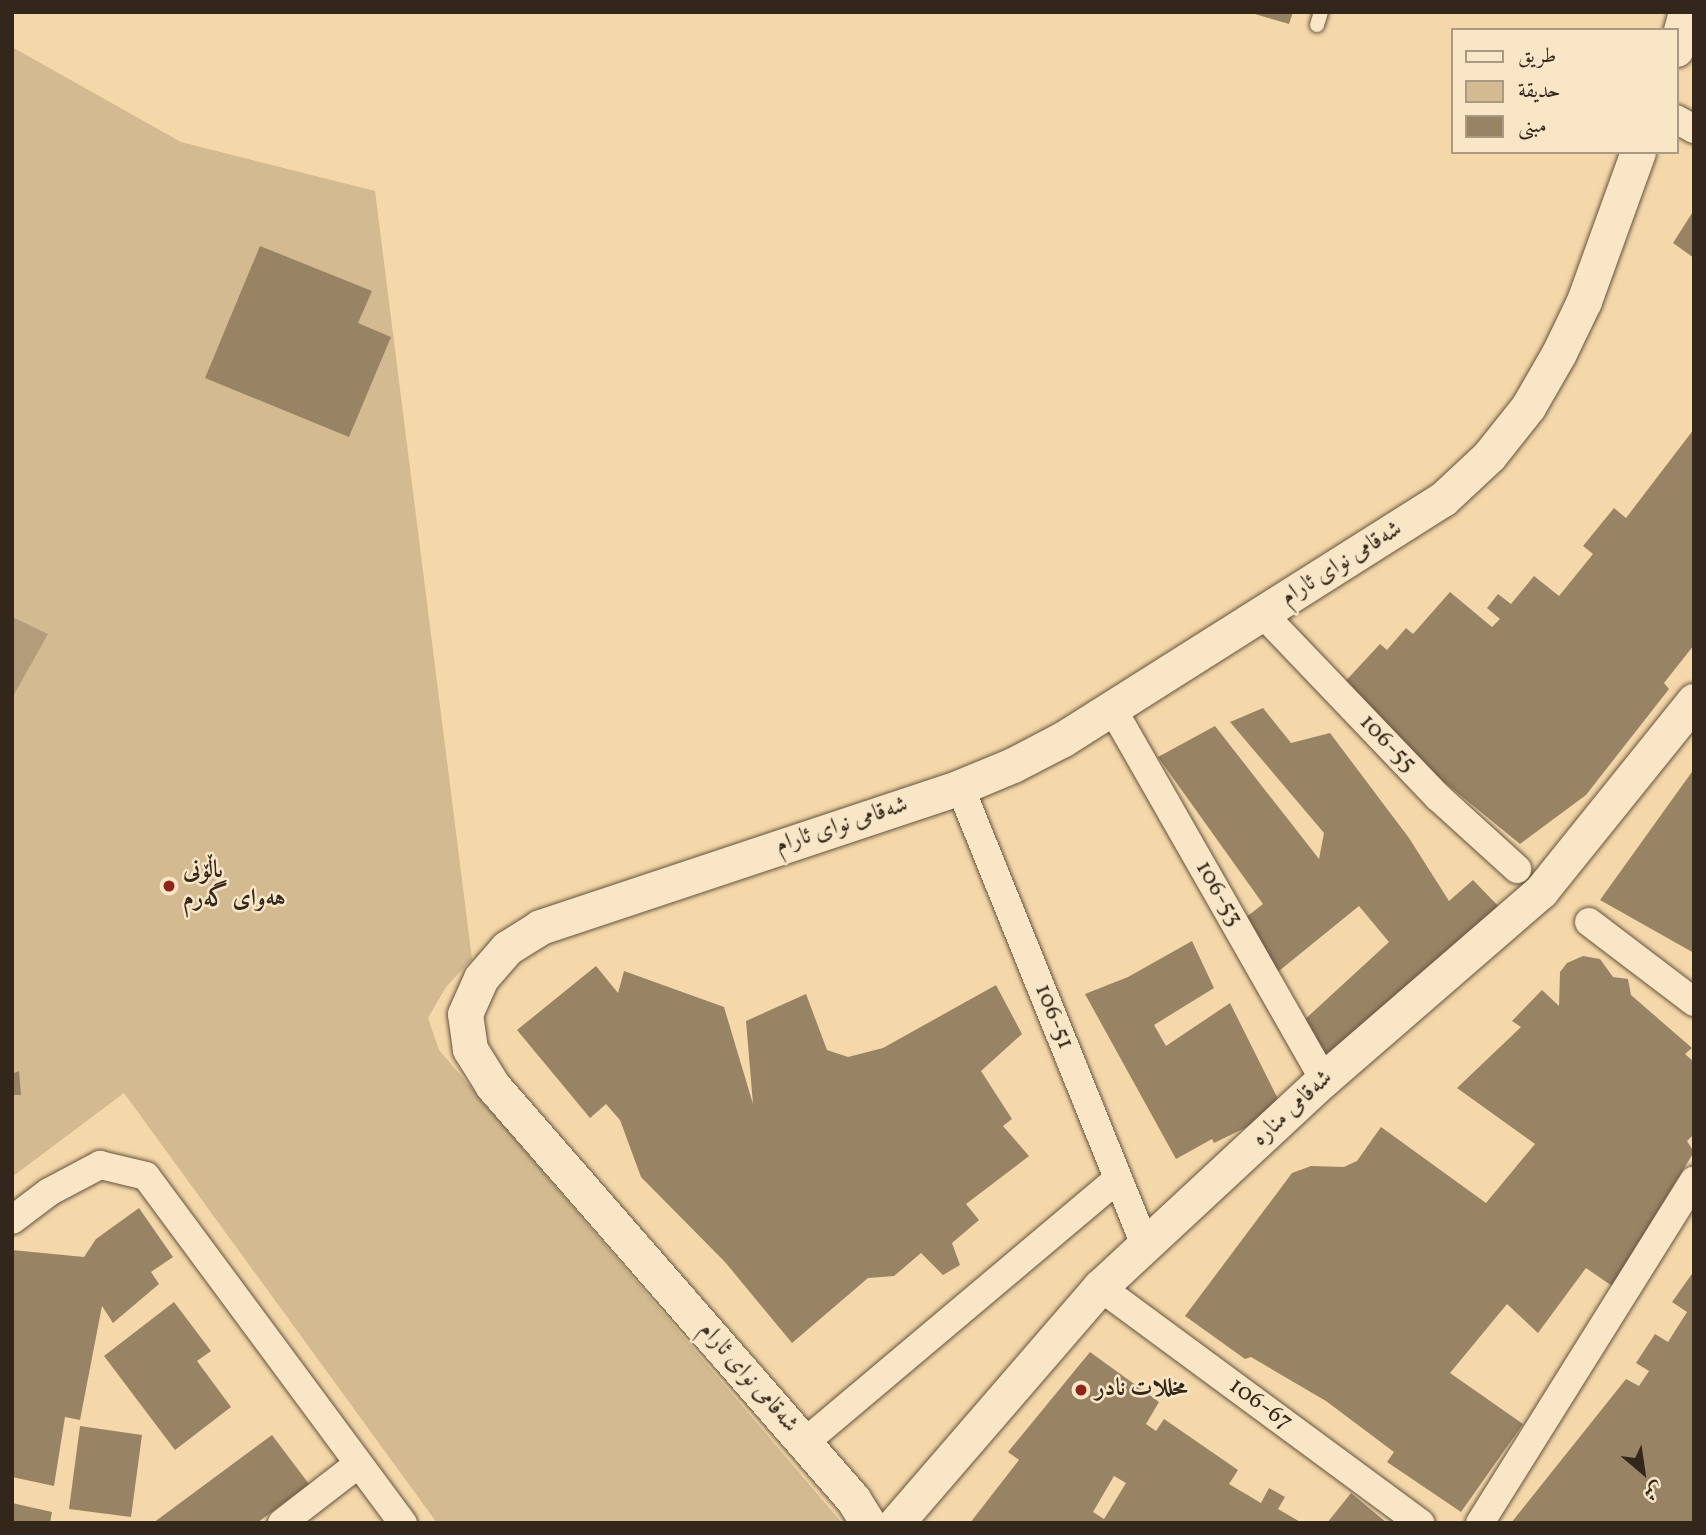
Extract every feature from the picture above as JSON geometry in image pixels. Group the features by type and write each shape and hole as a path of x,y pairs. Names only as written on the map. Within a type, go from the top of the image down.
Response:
{"street":[{"path":"1678,42 1686,12"},
{"path":"1678,120 1694,129"},
{"name":"شەقامی نوای ئارام","path":"868,1523 804,1443 493,1086 470,1049 465,1014 490,968 508,948 540,926 960,788 1038,752 1392,535 1443,499 1489,456 1528,407 1559,353 1584,301 1637,154"},
{"name":"106-55","path":"1262,613 1438,797 1517,869"},
{"name":"شەقامی منارە","path":"896,1523 1100,1287 1324,1079 1541,891 1694,701"},
{"name":"106-53","path":"1112,708 1324,1079"},
{"name":"106-51","path":"960,788 1145,1246"},
{"path":"1589,922 1694,1002"},
{"path":"12,1220 48,1192 100,1165 146,1176 357,1465 403,1523"},
{"path":"804,1443 1118,1179"},
{"path":"1480,1523 1694,1180"},
{"name":"106-67","path":"1100,1287 1420,1523"},
{"path":"282,1523 357,1465"}],"green space":[{"path":"12,47 181,142 375,191 472,959 446,987 428,1018 439,1050 842,1523 437,1523 124,1093 12,1177"}],"shaded area":[{"path":"12,617 48,634 12,698"}],"building":[{"path":"1248,12 1293,12 1289,24"},
{"path":"1694,210 1694,258 1673,243"},
{"path":"260,246 372,291 358,323 391,337 349,437 205,378"},
{"path":"1694,429 1694,645 1664,683 1669,689 1586,795 1520,844 1383,732 1340,687 1380,644 1387,650 1406,628 1413,634 1450,592 1492,627 1500,619 1487,608 1498,594 1511,604 1534,576 1559,596 1593,554 1583,546 1614,508 1626,518"},
{"path":"1263,708 1291,743 1330,733 1409,838 1449,901 1473,880 1506,914 1327,1069 1301,1023 1389,942 1359,906 1274,975 1240,922 1263,904 1158,757 1215,726 1319,859 1324,833 1230,722"},
{"path":"1694,769 1694,953 1600,900"},
{"path":"1192,941 1214,988 1154,1025 1166,1046 1230,1003 1281,1105 1245,1128 1214,1143 1212,1139 1176,1159 1085,994 1128,977"},
{"path":"1583,956 1600,959 1613,977 1628,979 1631,995 1692,1048 1685,1054 1694,1062 1694,1134 1687,1141 1694,1152 1612,1286 1586,1268 1538,1333 1507,1304 1450,1373 1523,1424 1461,1512 1387,1462 1394,1452 1326,1401 1251,1357 1245,1359 1185,1316 1292,1173 1311,1166 1344,1167 1357,1161 1381,1127 1486,1203 1535,1144 1457,1088 1521,1027 1512,1021 1542,990 1559,1006 1560,972 1567,963"},
{"path":"596,966 618,993 624,971 724,1007 753,1104 746,1021 806,994 827,1050 848,1057 883,1048 996,985 1022,1034 981,1071 1012,1119 1003,1126 1029,1156 966,1204 979,1220 952,1243 960,1265 943,1275 921,1253 894,1276 868,1278 792,1343 725,1262 641,1177 620,1120 606,1104 590,1118 517,1030"},
{"path":"19,1071 21,1095 12,1095 12,1074"},
{"path":"139,1208 173,1257 151,1272 159,1284 113,1323 102,1306 80,1420 65,1417 54,1486 12,1477 12,1250 84,1257 96,1239"},
{"path":"1694,1271 1694,1523 1511,1523 1626,1379 1639,1386 1649,1371 1636,1363 1655,1334 1668,1342 1687,1312 1672,1302"},
{"path":"174,1302 211,1351 197,1361 231,1407 175,1450 104,1356"},
{"path":"1090,1352 1159,1402 1146,1424 1156,1431 1164,1419 1238,1470 1229,1484 1261,1503 1269,1488 1285,1497 1278,1509 1302,1523 970,1523 1019,1460 1008,1452","holes":["1114,1476 1126,1483 1104,1519 1093,1512"]},
{"path":"80,1426 142,1435 131,1517 69,1509"},
{"path":"272,1435 309,1484 257,1523 153,1523"},
{"path":"1351,1493 1387,1523 1327,1523"},
{"path":"12,1503 52,1512 50,1523 12,1523"}],"place":[{"name":"باڵۆنی هەوای گەرم","path":"169,886"},
{"name":"مخللات نادر","path":"1081,1390"}]}
